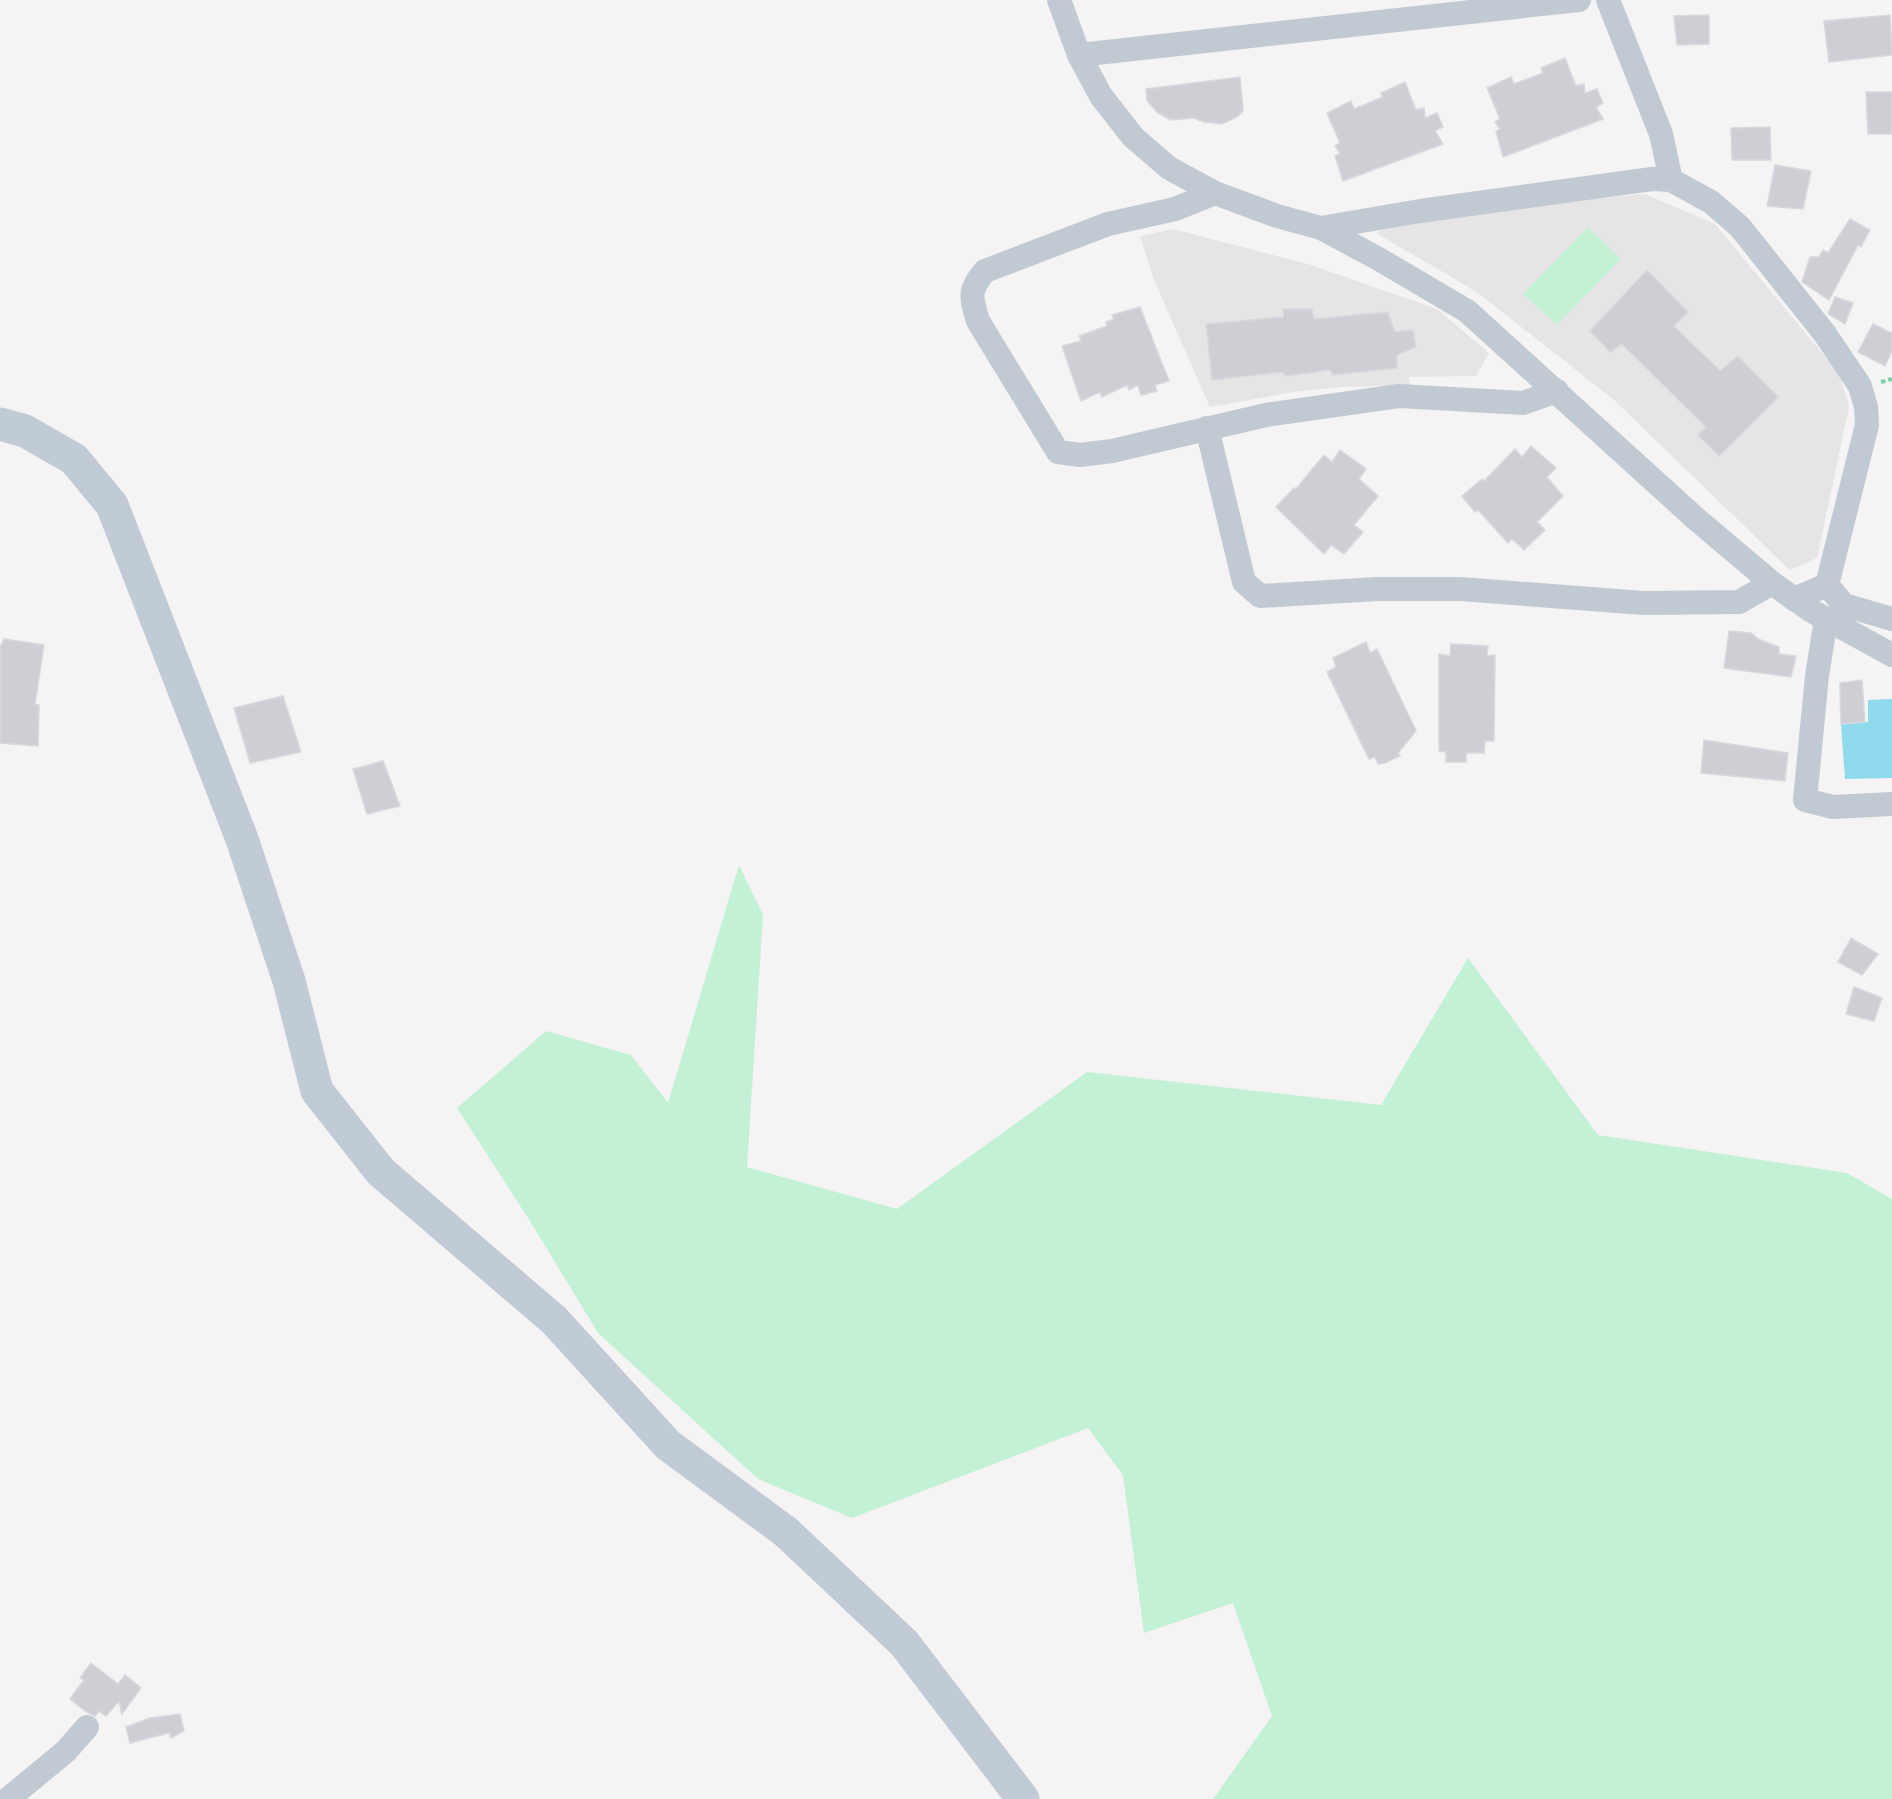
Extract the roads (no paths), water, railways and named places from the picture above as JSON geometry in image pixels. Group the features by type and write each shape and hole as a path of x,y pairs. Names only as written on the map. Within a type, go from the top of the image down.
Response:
{"street":[{"path":"1059,0 1079,55 1101,96 1132,137 1169,168 1215,193 1277,216 1321,228 1467,311 1670,496 1772,583 1826,619 1892,655"},
{"path":"1079,55 1580,0"},
{"path":"1608,0 1661,134 1671,180"},
{"path":"1321,228 1443,207 1652,179 1671,180 1711,202 1740,227 1825,333 1860,386 1866,407 1867,425 1827,585"},
{"path":"1215,193 1175,210 1108,224 985,271 974,283 972,298 978,321 1059,452 1080,455 1112,451 1266,415 1399,396 1523,403 1557,391"},
{"path":"0,424 25,431 74,459 112,504 242,839 289,981 317,1091 381,1172 554,1320 668,1445 786,1532 904,1643 1023,1799"},
{"path":"1207,428 1244,582 1260,596 1377,589 1460,589 1643,603 1740,602 1772,583"},
{"path":"1794,599 1827,585"},
{"path":"1827,585 1844,605 1892,619"},
{"path":"1826,619 1817,676 1805,800 1833,807 1892,804"},
{"path":"8,1799 66,1751 87,1727"}],"water":[{"path":"1892,699 1892,778 1845,779 1841,724 1868,722 1868,700"}]}
